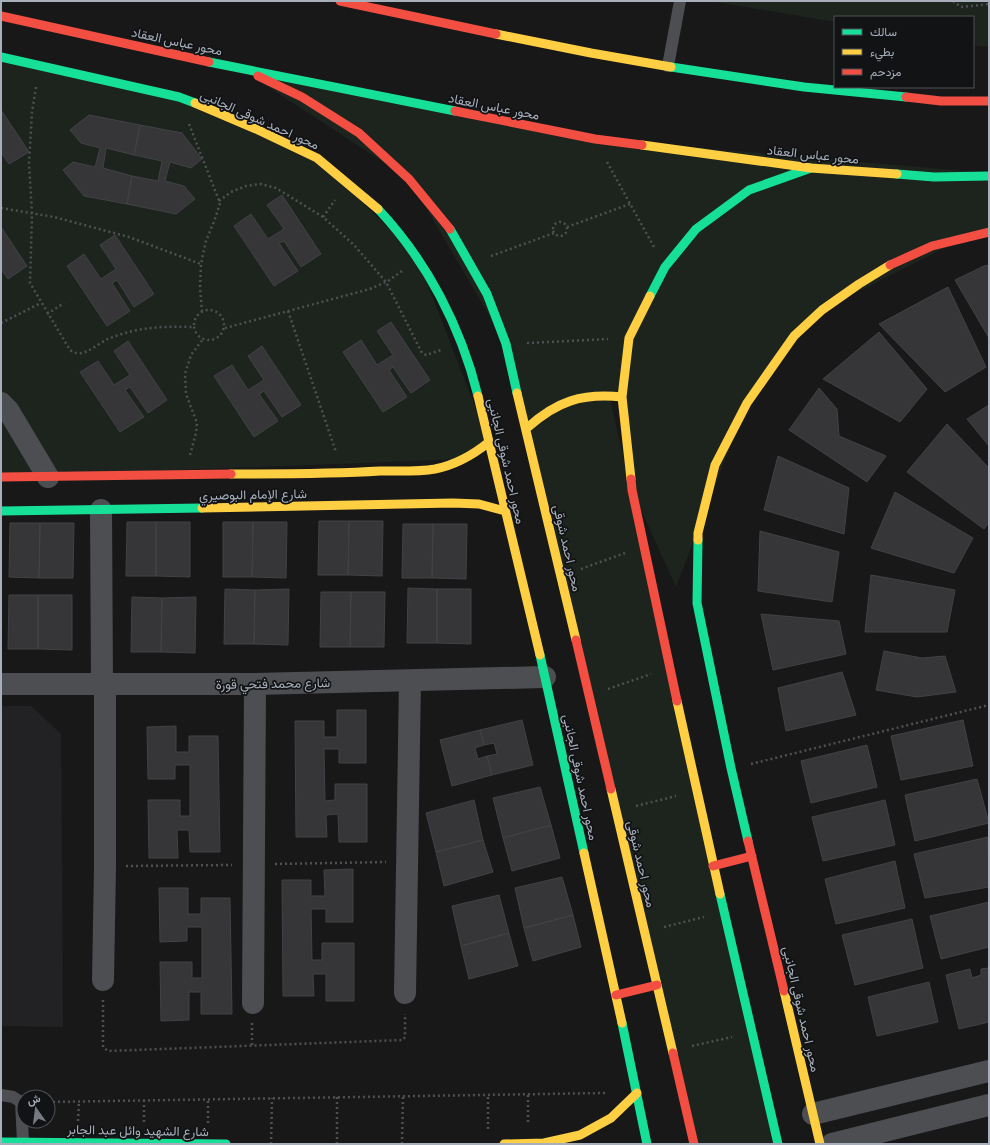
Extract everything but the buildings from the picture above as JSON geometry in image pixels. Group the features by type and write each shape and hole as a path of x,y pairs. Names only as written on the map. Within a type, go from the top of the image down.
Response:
{"main road":[{"path":"340,1 584,51 668,66 804,87 941,101 989,101"},
{"name":"محور عباس العقاد","path":"1,16 241,68 595,139 811,168 934,177 989,176"},
{"name":"محور احمد شوقى الجانبى","path":"1,57 179,98 256,129 317,158 372,204 396,228 416,255 442,298 462,344 477,393 489,442 545,677 616,995 647,1144"},
{"name":"محور احمد شوقى","path":"241,68 302,97 359,133 409,179 452,231 487,294 506,344 527,428 694,1144"},
{"path":"778,1144 713,866 632,490 622,397 629,338 665,267 696,229 749,190 811,168"},
{"name":"محور احمد شوقى الجانبى","path":"820,1144 731,768 697,603 698,533 715,465 746,403 794,336 822,310 859,284 890,265 932,246 989,232"},
{"path":"527,428 543,413 568,400 581,396 595,395 622,397"},
{"name":"شارع الإمام البوصيري","path":"1,477 183,476 343,473 434,469 463,459 477,452 489,442"},
{"name":"شارع الإمام البوصيري","path":"1,511 454,503 479,504 505,511"},
{"path":"713,866 752,856"},
{"path":"616,995 656,985"},
{"path":"504,1144 544,1143 580,1135 611,1118 637,1093"},
{"name":"شارع الشهيد وائل عبد الجابر","path":"1,1142 226,1144"}],"street":[{"path":"1,403 8,410 48,477"},
{"path":"100,510 104,685 105,867 103,980"},
{"name":"شارع محمد فتحي قورة","path":"1,684 255,684 545,677"},
{"path":"405,993 410,681"},
{"path":"253,1003 255,684"},
{"path":"813,1114 989,1071"},
{"path":"832,1144 989,1105"}],"lane":[{"path":"668,66 680,1"},
{"path":"1,1095 13,1096 21,1102 23,1142"}],"path":[{"path":"953,1 961,6 989,4"},
{"path":"40,65 32,112 29,163 32,214 30,283 41,303 70,350 78,354 82,354 107,339 135,330 164,326 193,327"},
{"path":"179,98 219,201 219,205 206,241 201,264 200,288 202,311"},
{"path":"595,139 665,267"},
{"path":"219,201 231,192 246,186 261,184 276,188 323,217 354,245 386,282 423,354 426,355 462,344"},
{"path":"567,227 630,204"},
{"path":"1,208 54,217 129,237 201,264"},
{"path":"557,222 562,222 567,227 568,232 565,235 557,236 554,233 554,225 557,222"},
{"path":"470,264 554,233"},
{"path":"224,328 370,289 386,282 404,269 416,255"},
{"path":"1,323 41,303"},
{"path":"48,314 64,304"},
{"path":"208,309 215,310 221,315 224,321 222,334 216,339 203,339 198,336 193,327 194,320 202,311 208,309"},
{"path":"288,311 343,473"},
{"path":"506,344 629,338"},
{"path":"183,476 196,433 197,423 186,394 184,374 191,355 203,339"},
{"path":"561,576 644,547"},
{"path":"589,696 670,667"},
{"path":"731,768 989,705"},
{"path":"616,811 697,791"},
{"path":"644,931 724,912"},
{"path":"103,980 104,1046 105,1049 108,1050 403,1040 405,1037 405,993"},
{"path":"672,1051 752,1033"},
{"path":"56,1102 637,1093"},
{"path":"528,1094 529,1143"},
{"path":"488,1095 488,1130"},
{"path":"402,1144 403,1096"},
{"path":"271,1144 272,1098"},
{"path":"337,1098 337,1144"}],"shaded area":[{"path":"710,1 989,1 989,47 974,45 974,16 834,16 834,22"},
{"path":"1,57 179,97 317,158 416,255 489,442 463,459 1,477"},
{"path":"241,69 595,139 989,173 989,232 966,237 822,310 747,403 676,587 632,490 622,397 609,395 779,1144 694,1144 506,344 409,179"},
{"path":"1,706 31,706 61,734 63,1027 1,1026"}],"traffic: fast":[{"path":"1,57 179,97 195,103"},
{"path":"209,62 455,111"},
{"path":"671,67 804,87 906,97"},
{"path":"650,296 665,267 696,229 749,190 811,168"},
{"path":"897,174 934,177 989,176"},
{"path":"378,209 412,250 440,296 462,345 478,396"},
{"path":"450,229 487,294 506,344 517,393"},
{"path":"1,511 202,508"},
{"path":"698,540 697,603 731,768 748,841"},
{"path":"540,655 584,853"},
{"path":"720,894 778,1144"},
{"path":"622,1023 647,1144"},
{"path":"1,1142 226,1144"}],"traffic: slow":[{"path":"496,34 671,67"},
{"path":"195,103 256,129 317,158 378,209"},
{"path":"642,145 811,168 897,174"},
{"path":"698,540 698,533 715,465 747,403 794,336 822,310 859,284 890,265"},
{"path":"631,479 622,397 629,338 650,296"},
{"path":"517,393 576,640"},
{"path":"478,396 540,655"},
{"path":"527,428 549,411 571,401 594,396 622,397"},
{"path":"231,474 428,470 457,462 477,451 489,442"},
{"path":"202,508 453,503 479,504 505,511"},
{"path":"677,701 720,894"},
{"path":"611,789 673,1053"},
{"path":"584,853 622,1023"},
{"path":"784,991 820,1144"},
{"path":"504,1144 544,1143 580,1135 611,1118 637,1093"}],"traffic: jam":[{"path":"340,1 496,34"},
{"path":"1,16 209,62"},
{"path":"258,76 302,97 359,133 409,179 450,229"},
{"path":"906,97 941,101 989,101"},
{"path":"455,111 595,139 642,145"},
{"path":"890,265 932,246 989,232"},
{"path":"1,477 231,474"},
{"path":"631,479 632,490 677,701"},
{"path":"576,640 611,789"},
{"path":"748,841 784,991"},
{"path":"713,866 752,856"},
{"path":"616,995 657,985"},
{"path":"673,1053 694,1144"}]}
